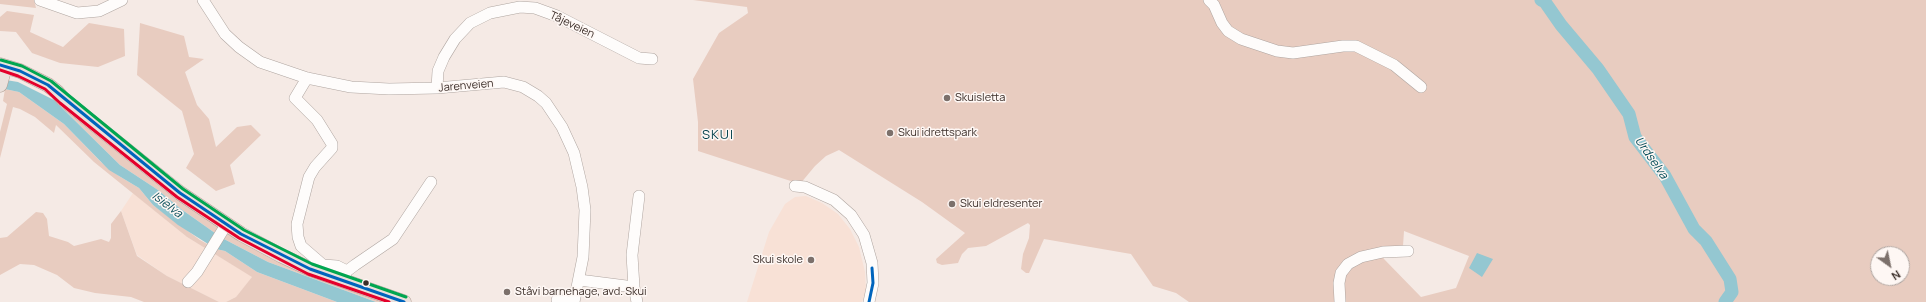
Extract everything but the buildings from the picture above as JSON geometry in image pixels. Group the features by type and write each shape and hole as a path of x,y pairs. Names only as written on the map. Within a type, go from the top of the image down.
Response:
{"main road":[{"path":"2,74 39,80 57,92 63,99 175,189 223,230 282,256 344,276 404,302"}],"street":[{"path":"40,0 77,13 99,11 122,0"},
{"name":"Jarenveien","path":"203,0 225,34 239,47 260,62 307,78 351,87 389,89 437,88 504,82 523,87 542,100 553,112 562,127 574,153 582,186 585,210 585,230 583,257 574,302"},
{"path":"1209,0 1214,5 1222,23 1228,31 1241,38 1277,51 1293,53 1343,46 1356,46 1394,65 1421,87"},
{"name":"Tåjeveien","path":"437,88 438,71 455,38 470,23 490,13 519,3 557,16 639,58 652,59"},
{"path":"307,78 295,98 317,120 332,144 332,148 315,167 304,190 297,224 298,237 300,246 322,265 337,266 344,276 393,239 431,182"},
{"path":"795,186 805,187 834,200 851,215 864,236 872,263 872,283 869,302"},
{"path":"637,302 634,286 632,255 639,196"},
{"path":"188,282 197,272 223,230"},
{"path":"1340,302 1339,284 1341,272 1348,264 1360,257 1384,252 1408,251"},
{"path":"579,280 634,286"},
{"path":"557,300 570,302"}],"shaded area":[{"path":"0,0 34,0 36,8 0,4"},
{"path":"693,0 1926,0 1926,302 1189,302 1176,293 1153,286 1131,254 1044,239 1029,273 1026,273 1021,269 1023,254 1029,238 1030,225 1028,223 986,246 968,248 962,254 958,263 942,265 937,263 936,259 965,233 922,202 839,150 826,156 815,166 800,184 698,151 698,122 693,79 719,33 748,13 747,7","holes":["1404,231 1469,256 1456,288 1421,297 1384,259 1379,247 1403,246"]},
{"path":"7,11 34,15 30,32 63,47 89,23 124,29 125,56 98,67 60,63 32,53 16,32 0,31 0,17"},
{"path":"140,23 184,36 189,57 204,59 185,72 197,105 209,119 216,147 237,127 251,125 261,135 230,165 235,184 216,191 186,168 194,154 182,111 137,75"},
{"path":"5,89 19,92 64,124 101,162 119,176 139,188 153,205 200,240 216,249 225,251 257,272 337,302 226,302 236,297 252,277 187,237 94,162 56,125 54,133 35,117 20,109 13,107 0,158 0,132 7,104 3,101"},
{"path":"54,100 121,152 121,155 129,158 178,197 386,302 376,302 268,262 222,238 181,209 158,190 120,165"},
{"path":"133,193 187,237 253,277 236,297 226,302 219,302 167,276 137,255 121,211"},
{"name":"Skui skole","path":"806,196 822,203 838,214 850,229 859,247 865,272 866,290 862,302 747,302 769,232 785,204 795,197"},
{"path":"121,211 137,256 167,276 219,302 144,302 131,297 95,293 74,288 57,275 34,265 20,264 0,275 0,238 7,237 36,212 43,213 47,219 49,236 68,242 74,246 101,239 109,242 111,238 111,224"}],"water":[{"name":"Isielva","path":"0,79 18,82 54,100 120,165 158,190 181,209 222,238 268,262 376,302 337,302 257,272 225,251 216,249 178,225 153,205 139,188 109,170 64,124 19,92 0,88"},
{"path":"1477,253 1493,259 1482,277 1469,268"}],"waterway":[{"name":"Urdselva","path":"1541,0 1545,2 1561,25 1598,69 1629,114 1635,137 1665,176 1694,229 1706,241 1730,279 1732,292 1725,302"}],"transit line":[{"path":"1,60 22,66 51,81 183,189 244,230 312,264 406,297"},
{"path":"0,65 20,71 48,85 180,193 241,234 310,269 404,302"},
{"path":"0,70 18,76 45,89 60,103 177,197 239,238 308,274 389,302"},
{"path":"869,302 873,283 872,268"}],"place":[{"name":"Skuisletta","path":"947,98"},
{"name":"Skui idrettspark","path":"890,133"},
{"name":"Skui eldresenter","path":"952,204"},
{"name":"Skui skole","path":"811,260"},
{"name":"Ståvi barnehage, avd. Skui","path":"507,292"}],"district":[{"name":"SKUI","path":"718,135"}]}
